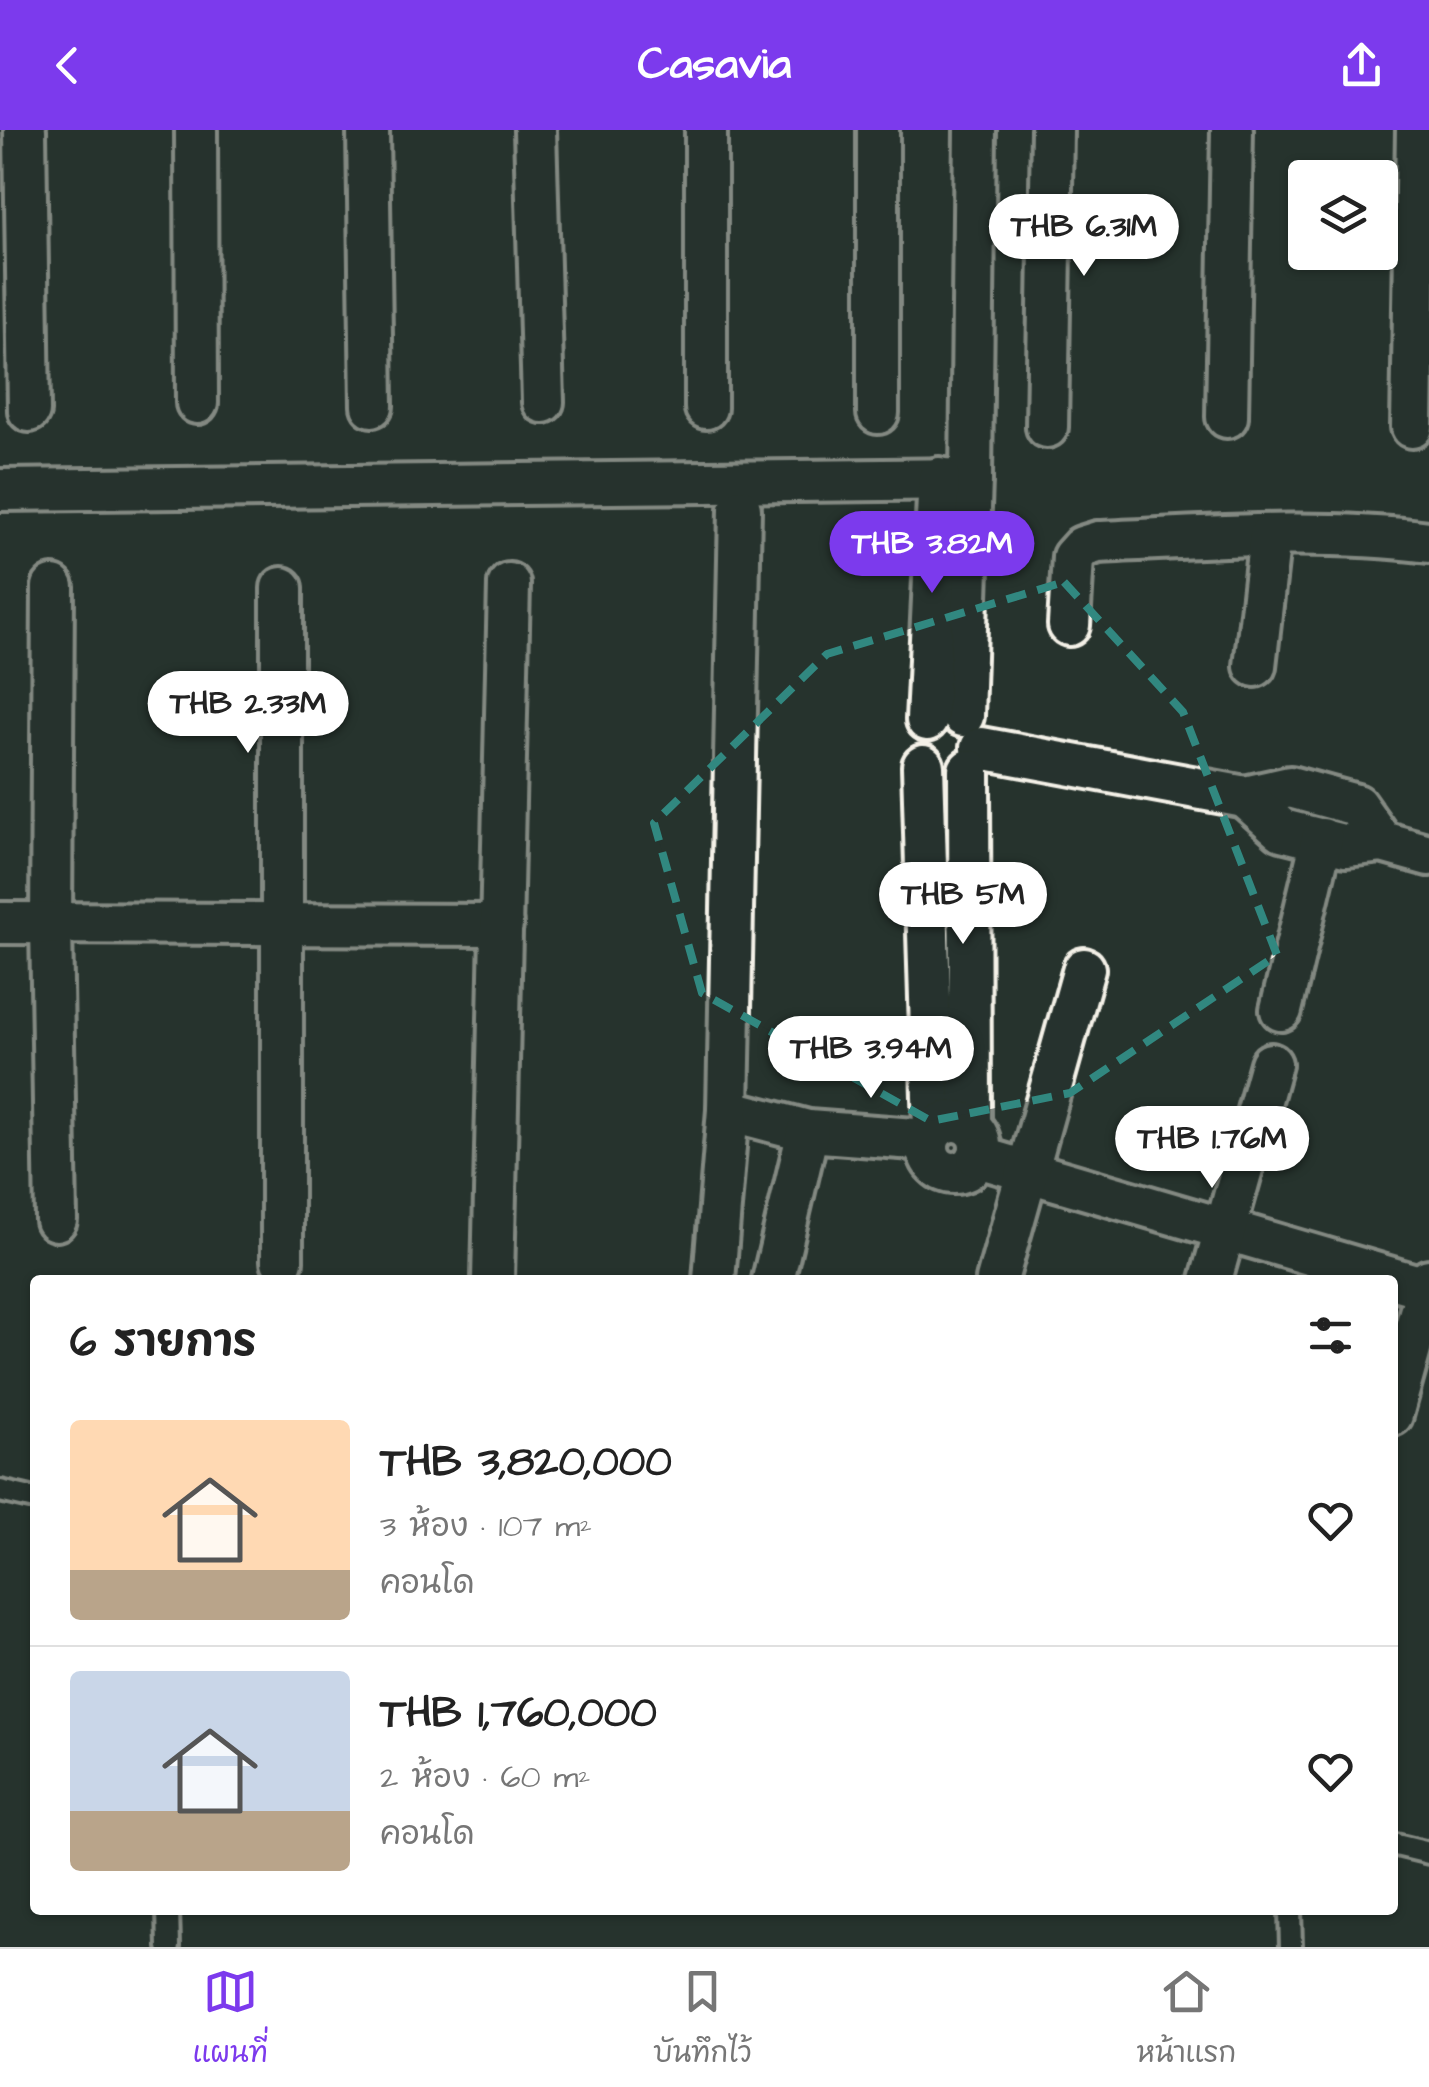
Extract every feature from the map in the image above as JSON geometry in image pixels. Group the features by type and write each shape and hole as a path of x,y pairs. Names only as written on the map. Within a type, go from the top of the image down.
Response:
{"street":[{"path":"25,130 29,411"},
{"path":"196,130 197,403"},
{"path":"368,130 372,406"},
{"path":"535,130 542,402"},
{"path":"706,130 706,408"},
{"path":"878,130 878,413"},
{"path":"952,1138 960,739 955,478 975,130"},
{"path":"1047,426 1052,130"},
{"path":"1226,417 1232,130"},
{"path":"1412,427 1417,130"},
{"path":"0,490 955,478"},
{"path":"714,1275 728,1110 740,509"},
{"path":"1069,625 1073,557 1082,547 1098,542 1270,535 1375,536 1429,542"},
{"path":"1256,666 1270,535"},
{"path":"493,1275 508,584"},
{"path":"53,586 51,924 56,1220"},
{"path":"282,588 282,1261"},
{"path":"960,739 1245,798 1290,787 1356,806 1382,842"},
{"path":"923,766 952,1138"},
{"path":"1245,798 1282,830 1346,846 1382,842 1429,856"},
{"path":"1281,1010 1322,839"},
{"path":"0,923 502,925"},
{"path":"998,1275 1084,970"},
{"path":"1212,1275 1271,1064"},
{"path":"728,1110 808,1131 952,1138 1026,1170 1224,1231 1390,1275"},
{"path":"774,1275 808,1131"},
{"path":"1398,1277 1428,1285 1398,1393"}],"lane":[{"path":"919,730 960,739 958,776 945,778 923,766 916,742 919,730"},
{"path":"0,1491 30,1498"},
{"path":"1398,1846 1429,1854"},
{"path":"168,1915 169,1947"},
{"path":"1290,1915 1290,1947"}],"highlighted area":[{"path":"1064,582 1183,712 1277,955 1070,1093 931,1121 702,993 654,823 827,654"}]}
